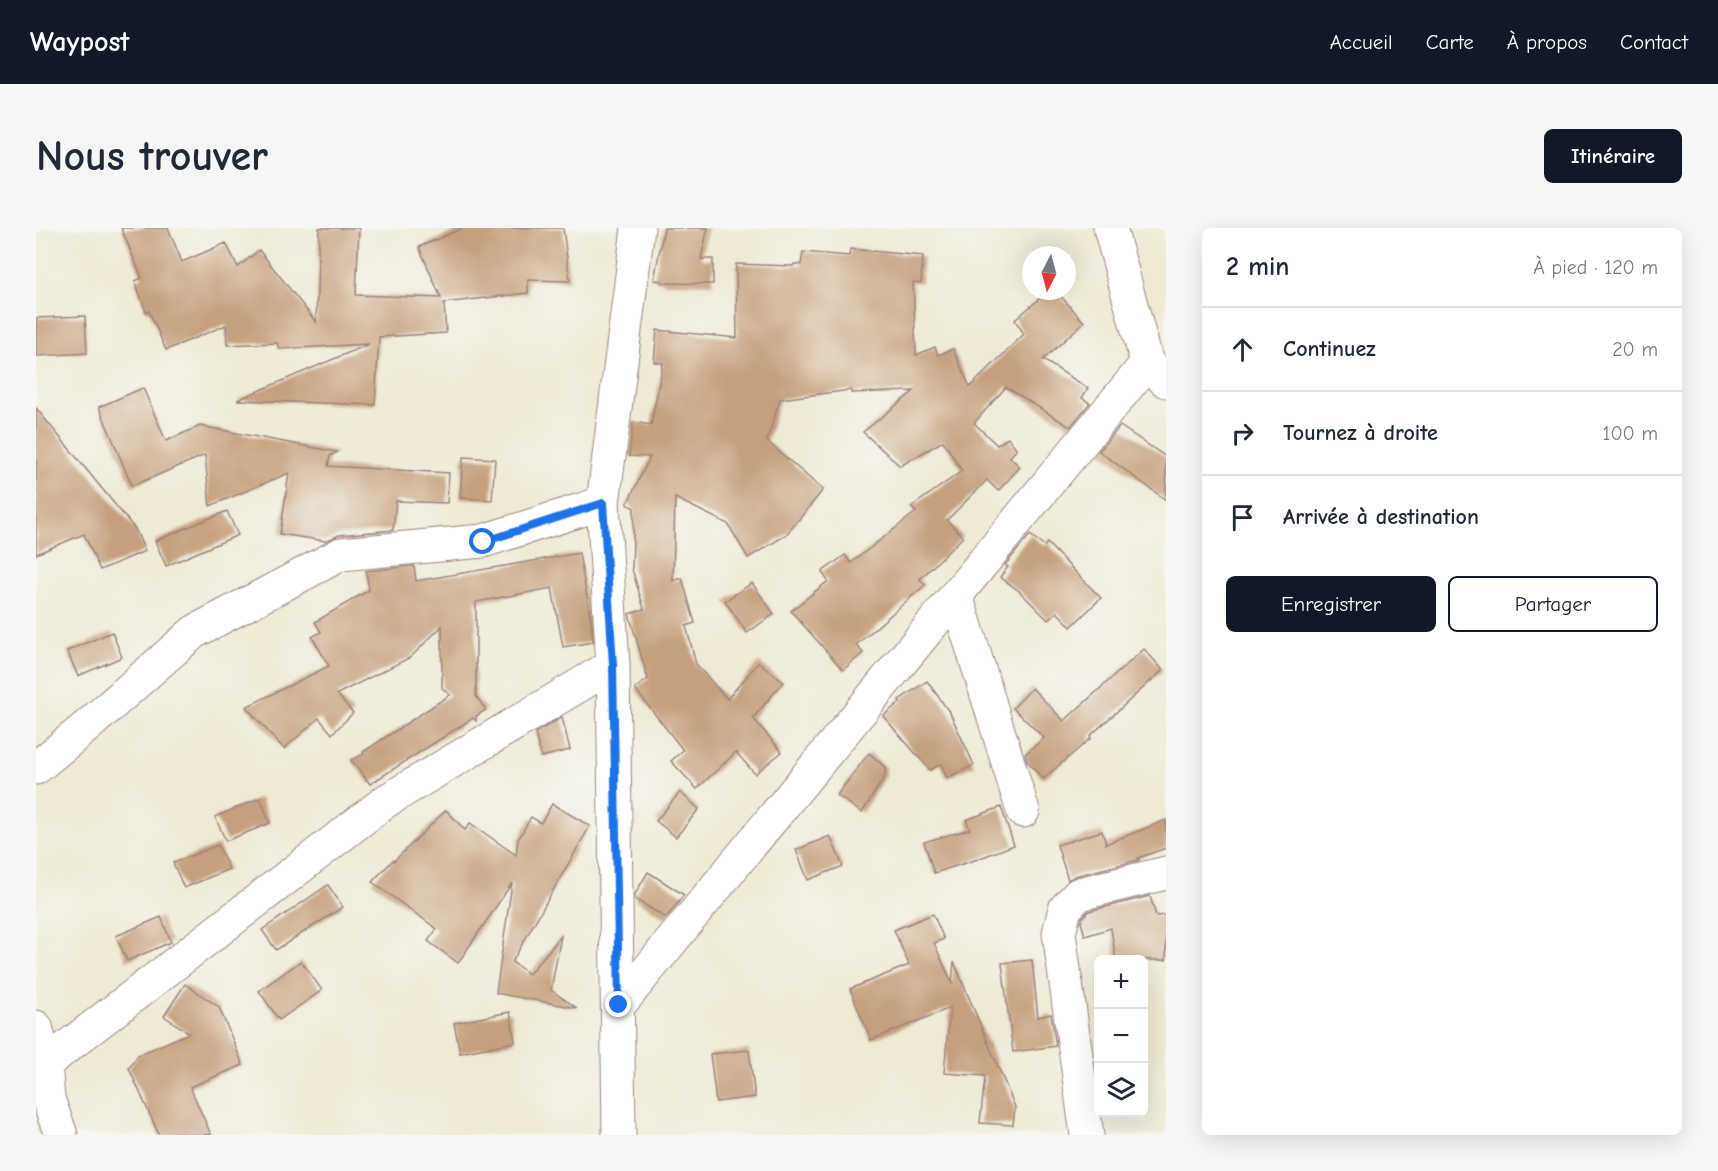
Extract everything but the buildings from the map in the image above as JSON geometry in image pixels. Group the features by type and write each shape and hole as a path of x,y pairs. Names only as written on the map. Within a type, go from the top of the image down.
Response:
{"street":[{"path":"620,1135 613,665 603,503 638,228"},
{"path":"619,1005 956,595 1157,372 1110,228"},
{"path":"36,768 194,632 341,554 483,542 603,503"},
{"path":"956,595 1023,811"},
{"path":"45,1064 386,801 613,665"},
{"path":"1087,1135 1059,933 1065,909 1079,894 1166,873"},
{"path":"36,1027 45,1064 48,1099 61,1135"}],"route":[{"path":"483,542 603,503 613,665 619,1005"}]}
